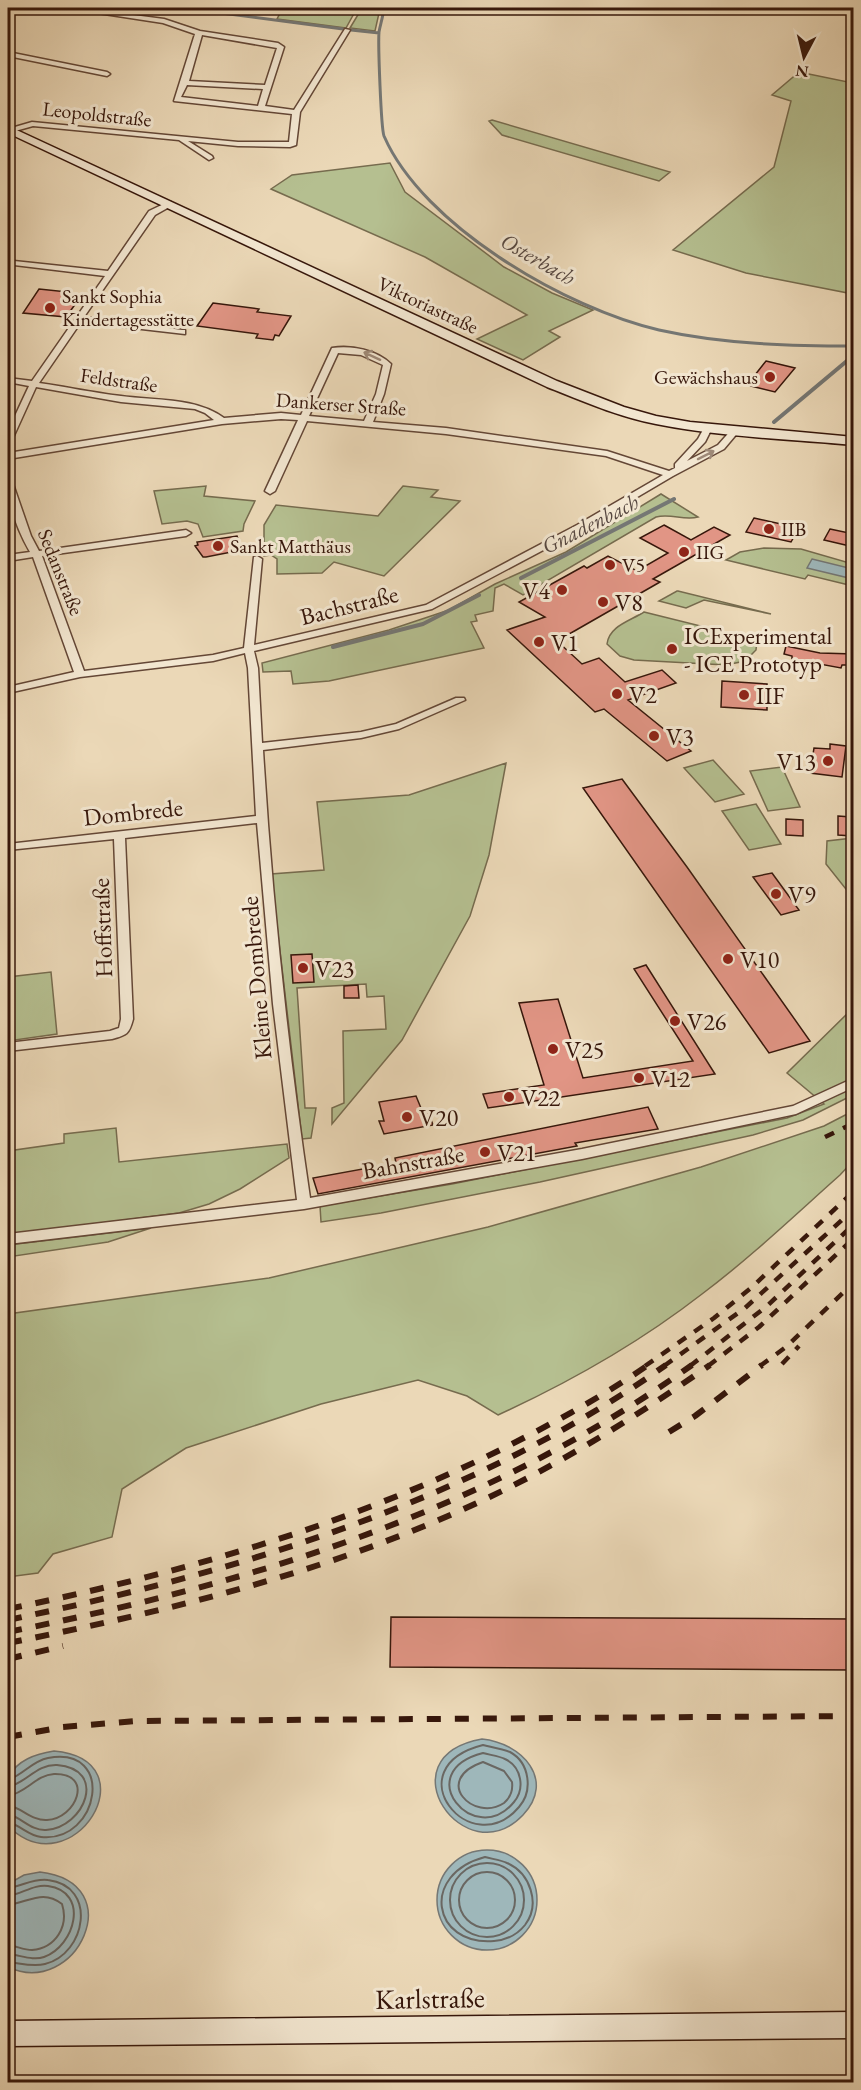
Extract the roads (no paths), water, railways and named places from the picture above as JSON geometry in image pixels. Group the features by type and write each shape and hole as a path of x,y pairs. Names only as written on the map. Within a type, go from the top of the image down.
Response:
{"main road":[{"name":"Viktoriastraße","path":"9,130 552,384 634,416 708,428 854,441"},
{"name":"Karlstraße","path":"8,2034 854,2025"}],"street":[{"path":"68,8 164,21 199,33 279,46 281,49 261,107"},
{"path":"296,112 347,30"},
{"path":"199,33 185,83 268,87"},
{"path":"8,54 107,74"},
{"name":"Leopoldstraße","path":"9,130 32,124 238,144 290,145 293,143 296,112 176,98 185,83"},
{"name":"Leopoldstraße","path":"180,139 209,158"},
{"path":"8,440 34,384 152,213 168,204"},
{"path":"14,263 110,274"},
{"path":"79,319 182,332"},
{"path":"270,491 336,350 356,350 374,355 387,364 380,394 368,423"},
{"name":"Feldstraße","path":"8,380 121,399 196,407 208,411 222,421"},
{"name":"Dankerser Straße","path":"8,456 222,421 272,416 446,431 606,454 670,474"},
{"name":"Bachstraße","path":"670,474 702,441 708,428"},
{"name":"Bachstraße","path":"8,690 80,674 213,658 249,651 429,607 721,447 736,430"},
{"name":"Sedanstraße","path":"8,484 26,536 37,554 80,674"},
{"path":"8,558 186,533"},
{"name":"Kleine Dombrede","path":"257,559 249,651 253,668 256,747 285,1075 304,1204"},
{"path":"256,747 361,735 399,726 460,700"},
{"name":"Dombrede","path":"8,847 262,819"},
{"name":"Hoffstraße","path":"8,1047 112,1035 124,1030 127,1019 119,835"},
{"name":"Bahnstraße","path":"8,1239 304,1204 582,1154 796,1110 854,1082"}],"water":[{"path":"812,559 853,569 853,579 807,568"},
{"path":"482,1739 510,1748 530,1765 535,1777 536,1789 532,1802 523,1815 500,1830 478,1831 458,1823 443,1807 436,1787 438,1767 453,1750"},
{"path":"54,1751 83,1759 98,1776 100,1796 92,1816 77,1833 57,1843 33,1842 8,1826 8,1777 17,1766 28,1759"},
{"path":"487,1850 506,1853 523,1864 534,1881 537,1900 534,1919 523,1936 506,1947 487,1950 468,1947 451,1936 440,1919 437,1900 440,1881 451,1864 468,1853"},
{"path":"40,1872 68,1881 83,1896 88,1915 84,1936 72,1954 55,1967 33,1973 8,1967 8,1884 24,1875"}],"waterway":[{"path":"183,8 343,29"},
{"name":"Osterbach","path":"393,8 383,14 379,32 384,136 403,169 430,201 464,231 502,259 542,283 583,303 622,319 659,330 732,341 781,345 854,346"},
{"path":"351,30 379,33"},
{"name":"Gnadenbach","path":"774,422 854,355"},
{"name":"Gnadenbach","path":"521,578 674,499"},
{"name":"Gnadenbach","path":"333,647 423,624 479,595"}],"railway":[{"path":"825,1137 854,1123"},
{"path":"645,1366 714,1318 751,1288 854,1191"},
{"path":"664,1366 745,1308 854,1209"},
{"path":"690,1366 767,1306 854,1224"},
{"path":"708,1366 759,1327 854,1238"},
{"path":"760,1366 786,1347 848,1288"},
{"path":"782,1364 799,1346"},
{"path":"8,1609 201,1562 327,1523 450,1474 510,1445 598,1397 648,1365"},
{"path":"8,1620 180,1579 350,1526 433,1493 513,1456 591,1413 666,1365"},
{"path":"8,1632 190,1590 278,1565 365,1535 449,1501 532,1462 613,1417 692,1365"},
{"path":"8,1643 212,1597 345,1556 411,1532 475,1504 559,1461 625,1422 710,1365"},
{"path":"669,1432 695,1416 762,1365"},
{"path":"8,1659 63,1646"},
{"path":"8,1737 63,1727 136,1721 854,1716"}],"place":[{"name":"Sankt Sophia Kindertagesstätte","path":"50,308"},
{"name":"Gewächshaus","path":"770,377"},
{"name":"IIB","path":"769,529"},
{"name":"Sankt Matthäus","path":"218,546"},
{"name":"IIG","path":"684,552"},
{"name":"V5","path":"610,565"},
{"name":"V4","path":"562,590"},
{"name":"V8","path":"603,602"},
{"name":"V1","path":"539,642"},
{"name":"ICExperimental - ICE Prototyp","path":"672,649"},
{"name":"V2","path":"617,694"},
{"name":"IIF","path":"744,695"},
{"name":"V3","path":"654,736"},
{"name":"V13","path":"828,761"},
{"name":"V9","path":"776,894"},
{"name":"V10","path":"728,959"},
{"name":"V23","path":"303,968"},
{"name":"V26","path":"675,1021"},
{"name":"V25","path":"553,1049"},
{"name":"V12","path":"639,1078"},
{"name":"V22","path":"509,1097"},
{"name":"V20","path":"407,1117"},
{"name":"V21","path":"485,1152"}]}
